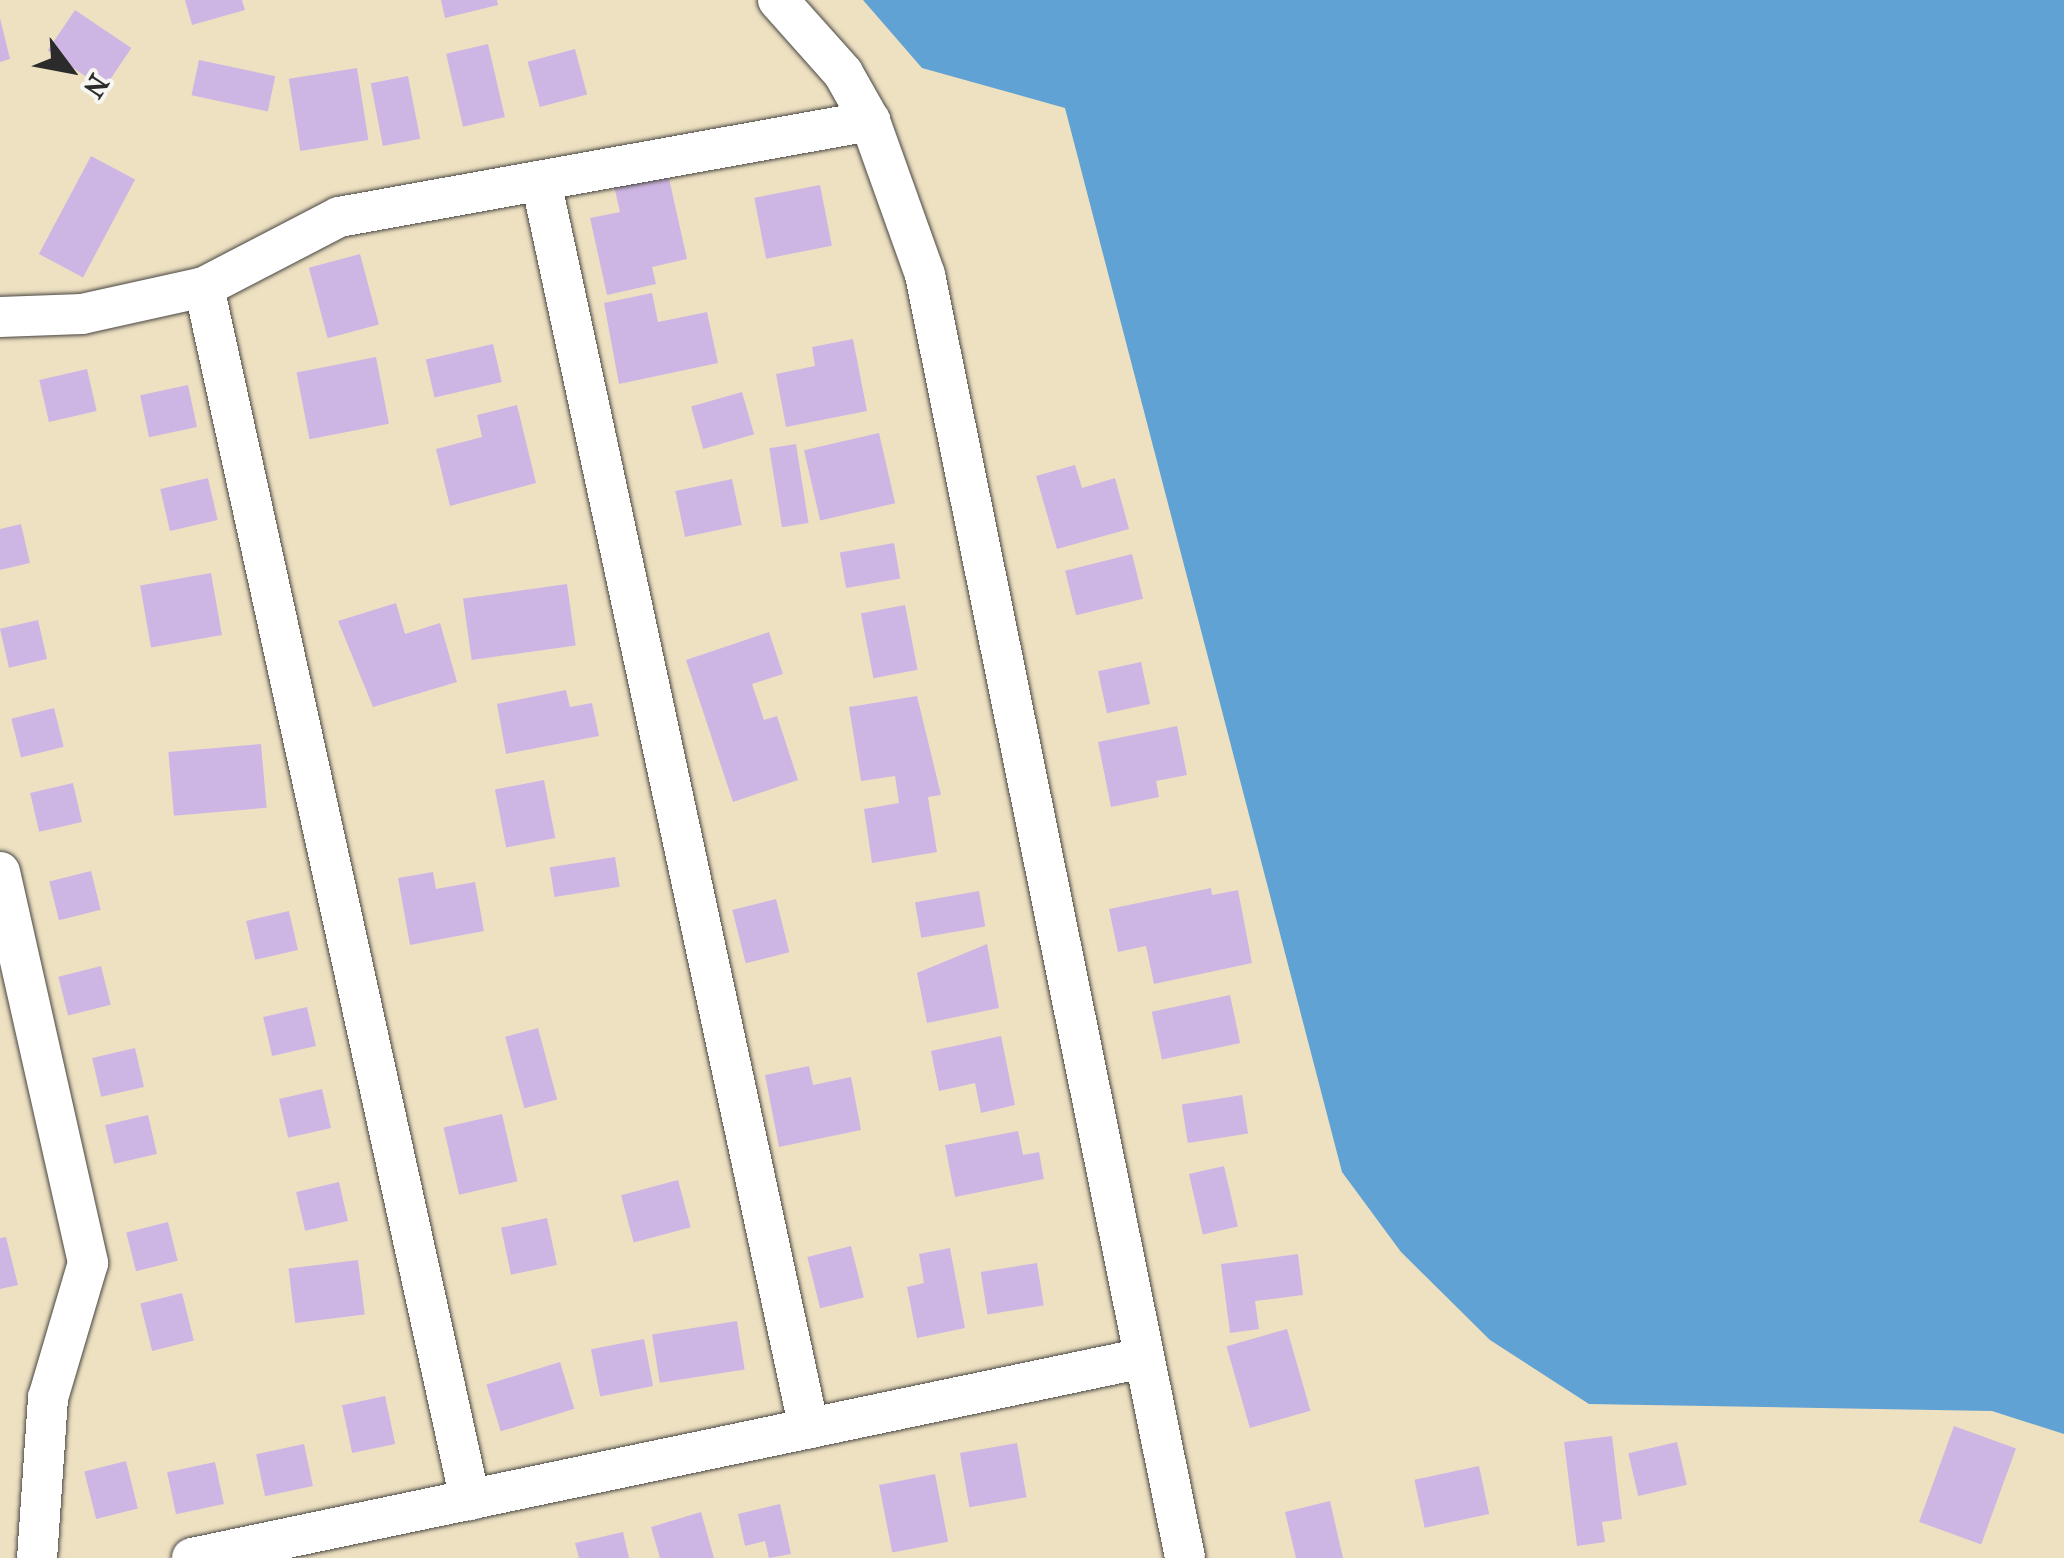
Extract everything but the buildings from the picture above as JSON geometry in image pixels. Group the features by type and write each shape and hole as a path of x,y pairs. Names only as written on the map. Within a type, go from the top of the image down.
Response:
{"street":[{"path":"778,0 843,73 870,121 925,275 1139,1359 1185,1558"},
{"path":"0,318 82,314 204,287 338,217 870,121"},
{"path":"541,181 809,1428"},
{"path":"204,287 470,1500"},
{"path":"0,872 88,1263 48,1398 36,1558"},
{"path":"192,1558 1139,1359"}],"water":[{"path":"863,0 2064,0 2064,1434 1992,1411 1589,1404 1490,1340 1401,1252 1342,1172 1065,108 922,68"}]}
